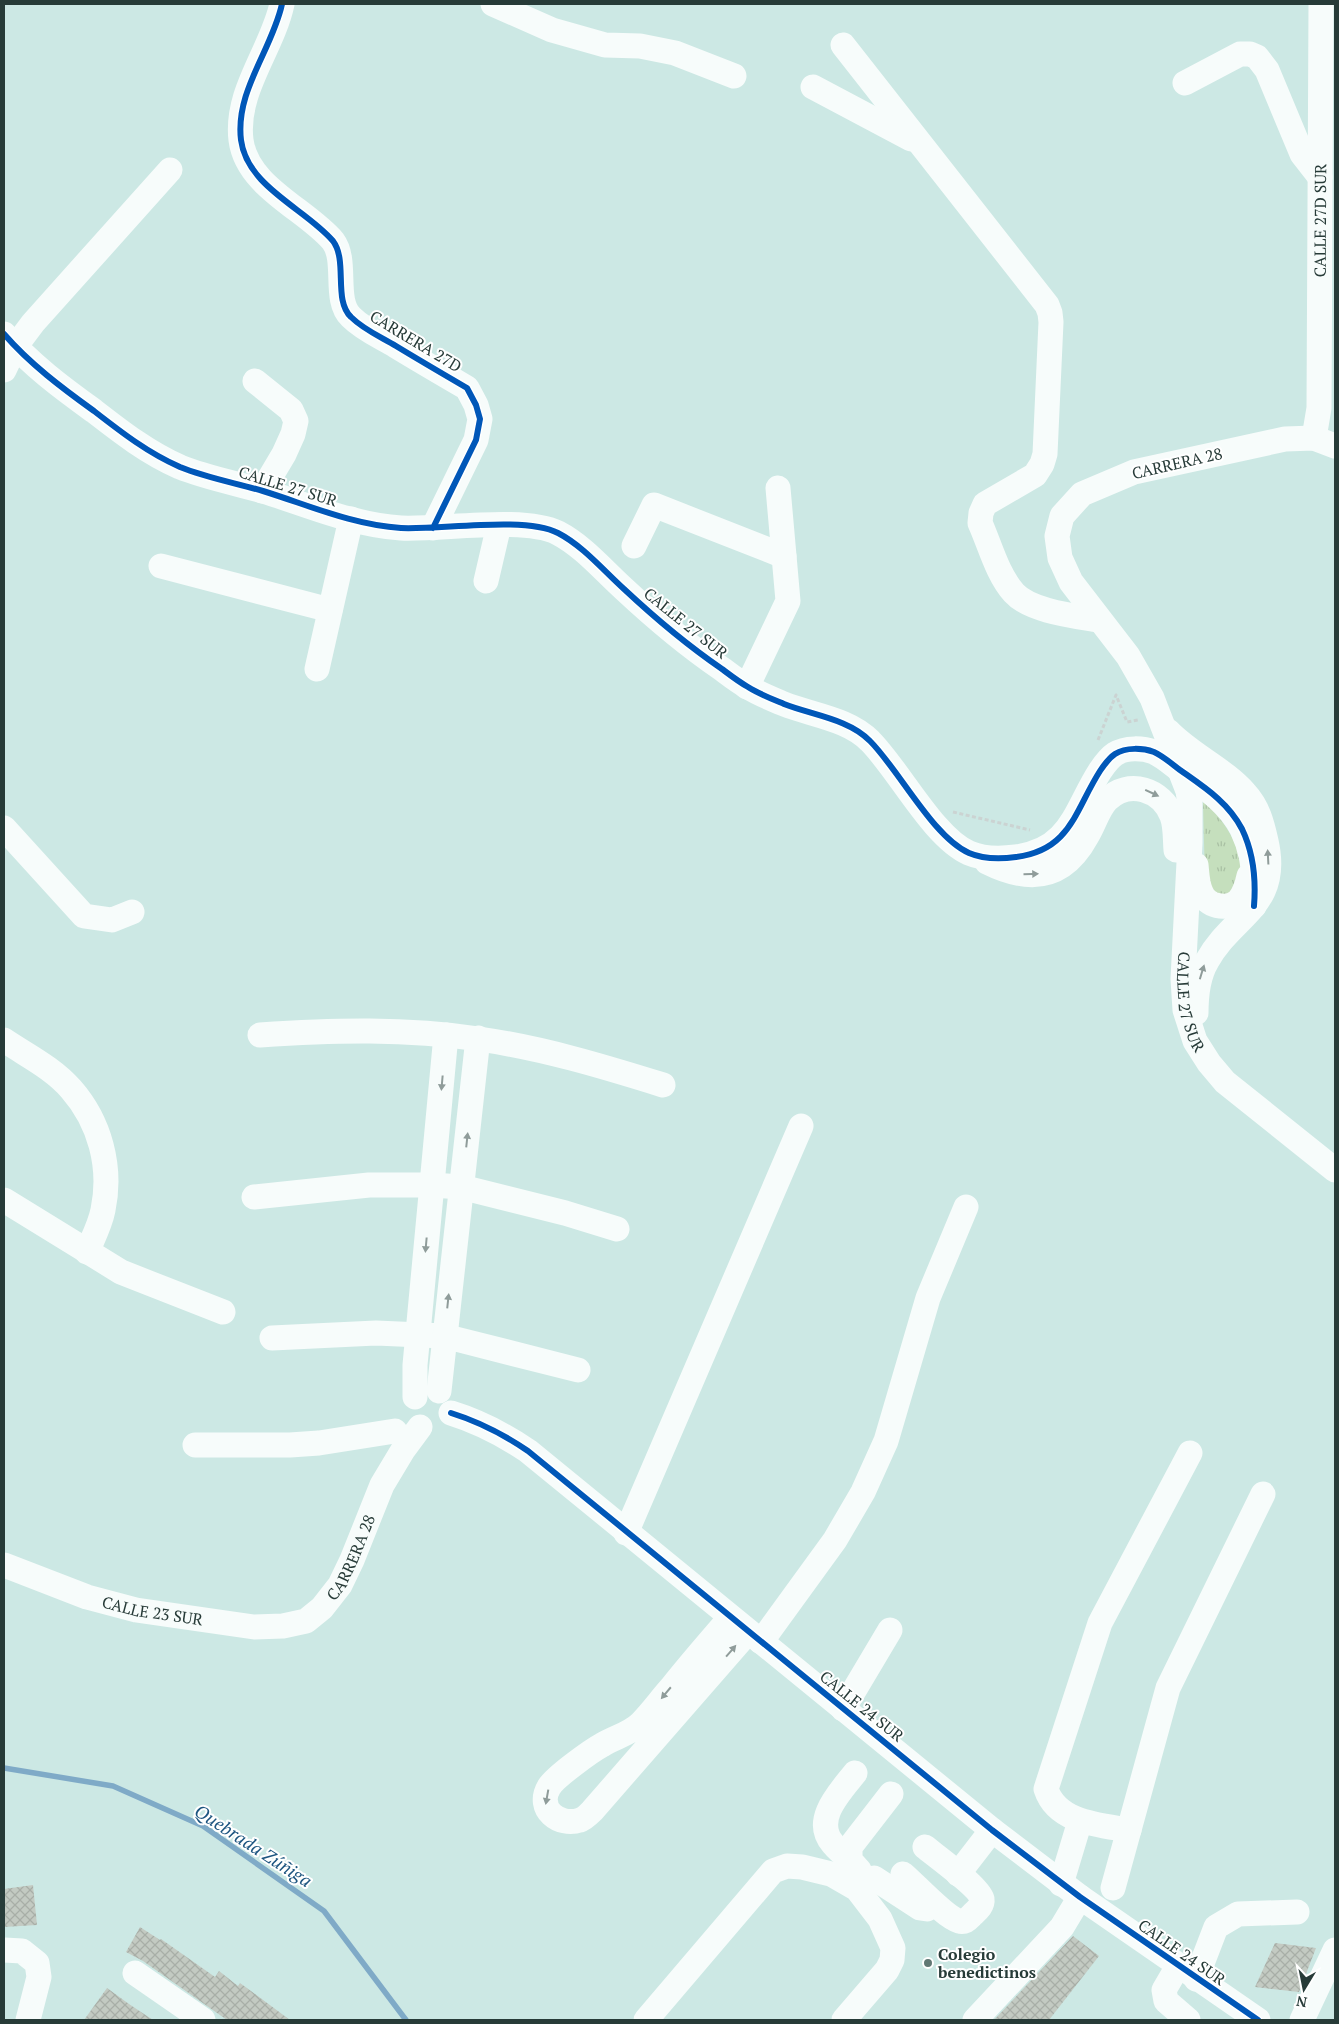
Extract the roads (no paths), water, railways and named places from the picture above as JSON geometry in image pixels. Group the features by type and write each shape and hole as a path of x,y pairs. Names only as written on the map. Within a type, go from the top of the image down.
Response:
{"street":[{"name":"CARRERA 27D","path":"282,4 278,21 244,98 240,118 241,141 249,164 262,181 334,242 340,260 343,298 350,316 365,329 468,388 480,419 476,440 433,528"},
{"path":"493,4 552,30 605,45 640,46 675,54 734,76"},
{"name":"CALLE 27D SUR","path":"1321,4 1319,408 1324,442"},
{"path":"843,45 1047,305 1050,314 1045,454 1042,464 1035,475 985,504 980,513 980,523 1005,580 1015,594 1027,603 1055,612 1098,620"},
{"path":"1185,83 1240,54 1250,54 1257,57 1267,70 1302,154 1320,177"},
{"path":"813,87 920,143"},
{"path":"4,370 9,340 33,323 170,170"},
{"name":"CALLE 27 SUR","path":"9,340 55,382 142,448 182,468 262,491 314,509 397,528 499,525 531,526 555,531 574,543 666,628 747,687 784,704 853,728 869,739 937,826 954,843 969,853 990,858 1014,858 1031,854 1049,846 1065,833 1076,818 1093,782 1106,762 1116,753 1138,749 1155,752 1222,800 1241,828 1250,850 1252,864"},
{"path":"255,381 290,410 296,421 293,434 284,454 262,491"},
{"name":"CARRERA 28","path":"1147,709 1128,656 1098,620 1071,582 1060,558 1057,536 1062,516 1082,494 1134,472 1285,439 1324,442"},
{"path":"747,687 788,600 778,488"},
{"path":"634,546 654,504 784,556"},
{"path":"317,668 351,519"},
{"path":"486,580 499,525"},
{"path":"161,566 330,610"},
{"name":"CALLE 27 SUR","path":"1147,709 1166,729 1188,791 1190,812 1183,979 1185,1010 1195,1041 1225,1082 1335,1170"},
{"path":"1166,729 1189,750 1244,792 1253,803 1262,821 1267,846 1269,871 1266,886 1254,906 1216,946 1205,962 1199,983 1196,1023 1203,1054"},
{"path":"969,853 999,868 1017,874 1031,876 1048,873 1066,862 1079,850 1108,800 1121,791 1135,788 1148,790 1160,797 1174,818 1183,979"},
{"path":"1190,812 1201,893 1208,902 1218,906 1230,905 1238,901 1246,889 1252,864"},
{"path":"4,828 84,916 112,920 132,912"},
{"path":"1252,864 1255,880 1254,906"},
{"path":"1187,900 1191,913 1203,928 1222,932 1233,928"},
{"path":"260,1035 337,1030 478,1038 518,1045 589,1062 663,1085"},
{"path":"410,1417 446,1035"},
{"path":"439,1391 478,1038"},
{"path":"4,1040 52,1071 71,1088 86,1110 96,1130 103,1150 106,1191 98,1226 87,1252"},
{"path":"626,1533 801,1126"},
{"path":"254,1197 369,1185 432,1184 461,1188 565,1213 617,1229"},
{"path":"4,1200 121,1272 223,1312"},
{"path":"746,1630 592,1811 581,1820 569,1822 554,1818 546,1810 545,1798 549,1786 561,1774 603,1744 622,1737 641,1723 746,1630 835,1540 863,1492 886,1441 928,1298 966,1207"},
{"path":"272,1338 376,1333 444,1336 578,1370"},
{"path":"195,1444 290,1445 319,1443 410,1417 433,1430 439,1428 449,1419 451,1413 449,1400 439,1391 422,1392 410,1417"},
{"name":"CALLE 24 SUR","path":"451,1413 479,1422 504,1434 528,1451 626,1533 1070,1891 1186,1973 1258,2020"},
{"name":"CARRERA 28","path":"306,1620 322,1608 340,1585 392,1465 410,1417"},
{"path":"1129,1830 1080,1821 1059,1809 1049,1798 1046,1789 1100,1623 1190,1453"},
{"path":"1113,1888 1168,1688 1263,1494"},
{"name":"CALLE 23 SUR","path":"4,1565 88,1597 136,1610 254,1627 283,1626 306,1620"},
{"path":"843,1709 890,1630"},
{"path":"844,2020 887,1970 892,1960 892,1948 880,1919 850,1860 832,1844 824,1828 830,1806 855,1773"},
{"path":"850,1860 850,1847 891,1794"},
{"path":"974,2020 1062,1927 1070,1891 1080,1821"},
{"path":"958,1874 992,1830"},
{"path":"903,1874 955,1920 967,1921 981,1905 982,1900 978,1893 925,1847"},
{"path":"646,2020 773,1871 786,1866 802,1867 862,1884 874,1878 920,1908 927,1908 934,1902"},
{"path":"1188,2020 1166,2001 1164,1990 1186,1973 1216,1927 1238,1914 1297,1912"},
{"path":"4,1950 22,1951 36,1963 39,1977 28,2020"},
{"path":"1302,2020 1335,1950"},
{"path":"135,1973 203,2020"}],"waterway":[{"name":"Quebrada Zúñiga","path":"4,1768 113,1786 203,1826 324,1911 406,2020"}],"place":[{"name":"Colegio benedictinos","path":"928,1963"}]}
